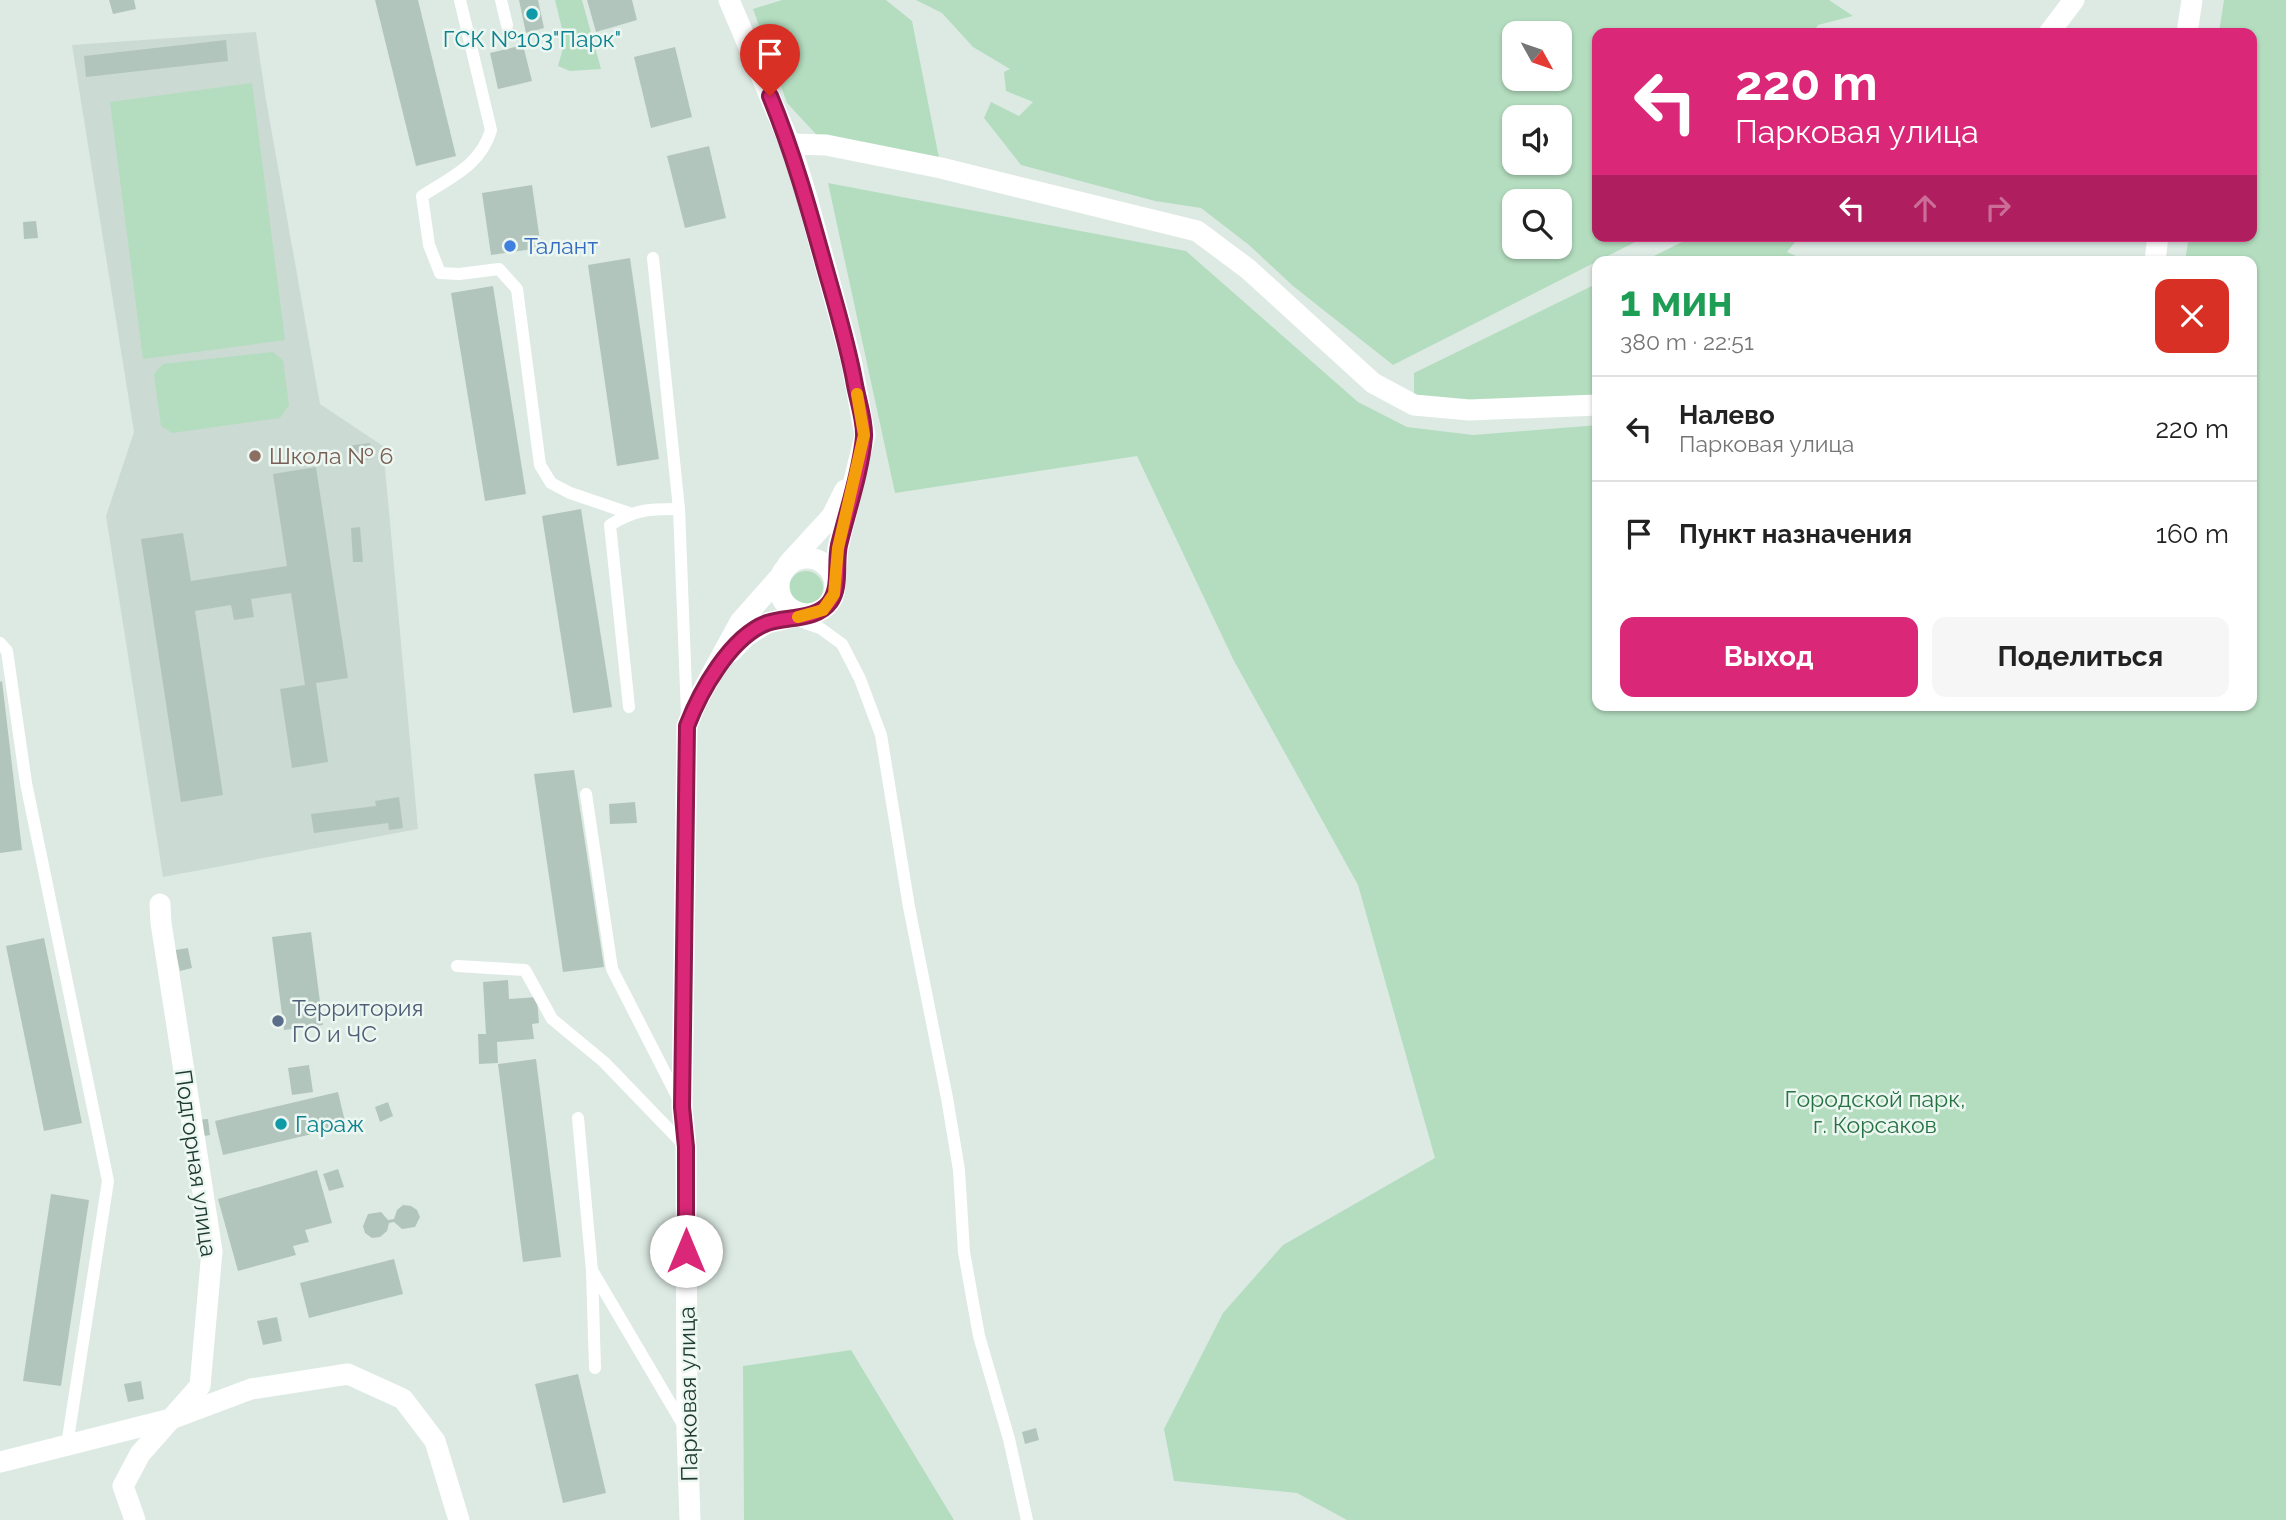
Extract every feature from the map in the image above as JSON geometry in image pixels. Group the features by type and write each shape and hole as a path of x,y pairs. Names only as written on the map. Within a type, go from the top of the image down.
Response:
{"street":[{"name":"Парковая улица","path":"729,0 790,144 851,360 864,435 838,548 835,586"},
{"path":"2053,28 2074,0"},
{"path":"2188,28 2192,0"},
{"path":"790,144 826,145 941,168 1197,230 1248,269 1373,383 1414,405 1469,410 1592,405"},
{"name":"Парковая улица","path":"690,1520 686,1147 682,1107 687,726 696,703 740,622 832,516 842,499 864,435"},
{"path":"799,558 812,558 824,563 832,573 835,586 831,601 823,610 798,617 779,596 783,572 799,558"},
{"name":"Парковая улица","path":"706,685 745,637 767,623 798,617"},
{"name":"Подгорная улица","path":"135,1520 123,1486 140,1454 200,1386 212,1251 160,904"},
{"path":"0,1462 171,1419 251,1389 348,1374 403,1399 435,1441 459,1520"}],"lane":[{"path":"460,0 491,130 487,146 472,164 422,196 429,245 440,273 459,274 499,269 517,289 540,465 551,483 570,493 629,513"},
{"path":"501,0 507,25"},
{"path":"653,258 679,509 687,726"},
{"path":"629,707 610,526 629,513 679,509"},
{"path":"798,617 820,628 842,644 860,678 881,735 909,907 957,1158 964,1252 979,1336 1009,1439 1027,1520"},
{"path":"0,643 7,651 26,783 108,1181 67,1445"},
{"path":"586,794 612,969 682,1107"},
{"path":"457,966 525,970 552,1019 604,1062 686,1147"},
{"path":"578,1118 592,1270 595,1368"},
{"path":"592,1270 687,1432"}],"shaded area":[{"name":"Школа № 6","path":"256,32 320,404 383,446 418,829 163,877 106,516 134,432 72,45"}],"green space":[{"path":"555,0 582,0 601,69 570,71 558,66 565,41"},
{"path":"782,0 886,0 912,21 941,168 826,145 787,103 753,9"},
{"path":"916,0 1829,0 1853,16 1818,25 1816,28 1592,28 1592,242 1635,242 1608,256 1592,256 1592,264 1393,365 1293,286 1249,245 1201,208 1155,201 1021,165 984,118 991,102 1019,116 1033,102 1006,91 1004,72 1010,69 973,47 942,13"},
{"name":"Городской парк, г. Корсаков","path":"2224,0 2286,0 2286,1520 1347,1520 1297,1493 1174,1481 1164,1429 1223,1313 1283,1245 1435,1158 1358,885 1233,659 1137,456 895,493 828,183 1186,251 1358,402 1407,427 1473,435 1592,425 1592,711 2257,711 2257,256 2186,256 2188,242 2257,242 2257,28 2220,28"},
{"path":"252,83 285,340 143,359 110,102"},
{"path":"1682,242 1795,242 1787,252 1796,256 1654,256"},
{"path":"1592,286 1592,405 1414,405 1414,373"},
{"path":"273,352 283,360 289,405 280,418 172,433 161,426 154,374 163,364"},
{"path":"806,571 818,576 823,588 818,600 806,605 794,600 789,588 794,576"},
{"path":"851,1350 954,1520 744,1520 743,1366"}],"building":[{"path":"109,0 134,0 136,9 113,14"},
{"path":"375,0 418,0 456,156 416,166"},
{"name":"ГСК №103\"Парк\"","path":"519,0 538,0 544,28 526,33"},
{"path":"587,0 632,0 637,20 596,32"},
{"path":"226,40 228,61 86,77 84,56"},
{"path":"523,45 532,81 498,89 490,53"},
{"path":"675,47 692,117 651,128 634,57"},
{"path":"709,146 726,218 685,228 667,156"},
{"path":"532,185 541,248 491,255 482,193"},
{"path":"36,221 38,238 24,239 23,222"},
{"path":"630,258 659,459 617,466 588,265"},
{"path":"493,286 526,494 485,501 451,293"},
{"path":"370,443 372,459 349,462 347,446"},
{"path":"316,467 348,678 316,683 328,762 292,768 280,689 305,685 291,593 251,599 254,617 234,620 231,605 195,611 223,795 181,802 141,539 183,533 191,581 287,566 273,474"},
{"path":"581,509 612,707 573,713 542,516"},
{"path":"360,527 363,562 353,562 351,528"},
{"path":"2,681 22,850 0,853 0,682"},
{"path":"574,770 604,967 563,972 534,774"},
{"path":"399,797 403,828 389,830 388,823 314,833 311,814 376,806 375,801"},
{"path":"635,802 637,823 610,824 609,804"},
{"path":"311,932 323,1025 284,1030 272,937"},
{"path":"44,938 82,1123 44,1131 6,946"},
{"path":"188,948 192,968 180,971 175,950"},
{"path":"508,980 509,999 537,997 539,1023 532,1024 534,1039 497,1042 498,1063 479,1064 478,1034 486,1034 483,982"},
{"path":"536,1059 561,1257 523,1262 498,1064"},
{"path":"309,1065 313,1092 292,1095 288,1068"},
{"name":"Гараж","path":"338,1092 346,1126 223,1155 215,1121"},
{"path":"388,1102 393,1116 380,1122 375,1107"},
{"path":"208,1119 210,1135 199,1137 196,1120"},
{"path":"338,1169 344,1187 329,1191 323,1174"},
{"path":"317,1170 332,1223 305,1230 309,1242 293,1246 296,1255 238,1271 218,1199"},
{"path":"51,1194 89,1200 61,1386 23,1381"},
{"path":"403,1205 417,1210 420,1217 415,1227 402,1229 394,1222 389,1223 387,1231 380,1237 372,1238 365,1233 363,1226 368,1214 381,1212 388,1220 394,1219 397,1210"},
{"path":"394,1259 403,1294 309,1318 300,1283"},
{"path":"277,1317 282,1341 263,1345 257,1321"},
{"path":"578,1374 606,1493 563,1503 535,1384"},
{"path":"141,1381 144,1399 128,1402 124,1384"},
{"path":"1036,1428 1039,1440 1025,1444 1022,1432"}],"slow traffic":[{"path":"798,617 823,610 834,594 838,548 864,435 857,394"}],"place":[{"name":"ГСК №103\"Парк\"","path":"532,14"},
{"name":"Талант","path":"510,246"},
{"name":"Школа № 6","path":"255,456"},
{"name":"Территория ГО и ЧС","path":"278,1021"},
{"name":"Гараж","path":"281,1124"}],"route":[{"path":"686,1251 686,1147 682,1107 687,726 706,685 745,637 767,623 794,619 823,610 831,601 838,548 864,435 851,360 790,144 770,96"}]}
